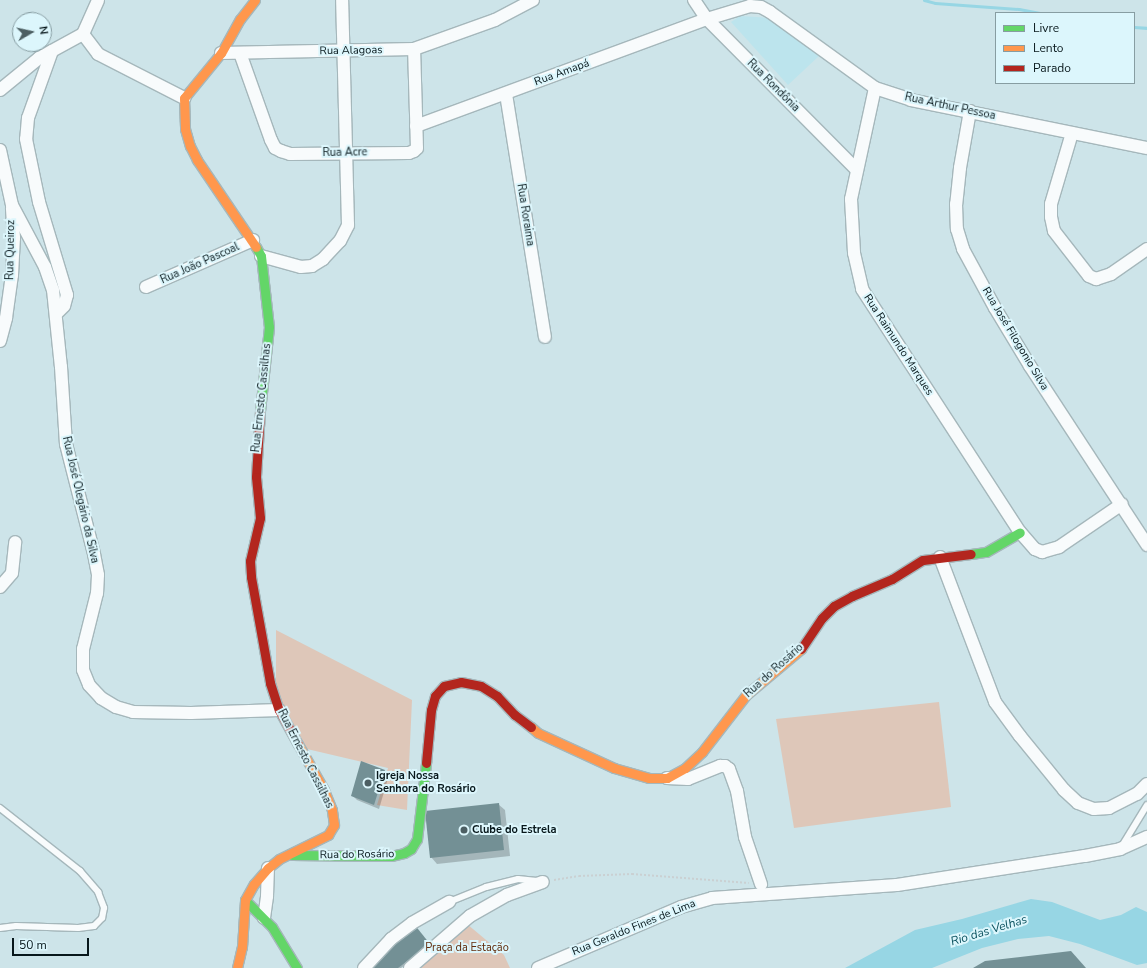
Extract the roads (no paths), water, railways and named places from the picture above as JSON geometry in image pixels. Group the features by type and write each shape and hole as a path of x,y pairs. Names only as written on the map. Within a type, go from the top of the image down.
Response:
{"street":[{"path":"52,51 83,34 98,0"},
{"path":"83,34 98,54 184,98 221,53 240,19 255,0"},
{"path":"261,256 301,267 312,266 323,259 340,241 348,225 342,0"},
{"name":"Rua Alagoas","path":"221,53 414,50 495,20 532,0"},
{"name":"Rua Rondônia","path":"694,0 708,19 856,169"},
{"name":"Rua Arthur Pessoa","path":"708,19 738,8 750,6 761,7 875,88 911,100 1147,148"},
{"name":"Rua Amapá","path":"416,126 708,19"},
{"name":"Rua Acre","path":"240,53 275,148 290,154 414,152 417,148 414,50"},
{"path":"0,90 39,58 50,52"},
{"path":"52,52 28,118 26,139 39,202 67,295 64,306 57,313"},
{"name":"Rua Raimundo Marques","path":"875,88 856,169 851,199 851,225 854,253 862,289 1020,532"},
{"name":"Rua Roraima","path":"506,94 545,337"},
{"name":"Rua Ernesto Cassilhas","path":"184,98 185,129 190,146 197,160 253,240 261,256 269,327 256,457 260,518 250,561 251,577 270,683 278,710 324,790 332,810 334,825 328,835 279,859 268,868 254,884 245,900"},
{"name":"Rua José Filogonio Silva","path":"970,111 960,168 956,204 958,229 963,249 995,308 1030,366 1122,504 1147,545"},
{"path":"1072,133 1052,204 1051,217 1054,231 1089,276 1096,279 1111,274 1147,249"},
{"name":"Rua José Olegário da Silva","path":"0,150 12,205 49,277 54,290 57,313 66,444 98,575 97,592 83,649 83,670 89,685 101,698 116,707 133,712 191,713 278,710"},
{"name":"Rua Queiroz","path":"0,341 6,318 12,275 14,238 12,205"},
{"name":"Rua João Pascoal","path":"146,287 253,240"},
{"path":"1020,532 1035,550 1042,552 1050,551 1059,547 1122,504"},
{"name":"Rua do Rosário","path":"667,778 685,768 702,752 746,695 799,651 822,618 834,606 852,596 892,579 923,560 986,552 997,547 1020,532"},
{"path":"0,587 12,573 15,542"},
{"path":"940,557 995,702 1020,736 1064,790 1078,803 1094,809 1109,808 1137,794 1147,784"},
{"name":"Rua do Rosário","path":"290,854 391,856 404,853 410,849 417,839 419,827 420,805 431,710 435,696 444,686 461,682 481,686 497,696 515,715 538,733 614,768 649,778 688,779 720,766 725,766 729,769 737,791 745,837 761,884"},
{"name":"Rua Geraldo Fines de Lima","path":"538,968 681,908 712,898 896,885 1085,856 1120,849 1147,837"},
{"path":"264,918 267,896 268,868"},
{"path":"410,968 470,916 507,895 543,882"},
{"path":"245,900 272,927 296,968"},
{"path":"237,968 242,947 245,900"},
{"path":"364,968 391,939 449,902"}],"lane":[{"path":"1120,849 1147,805"},
{"path":"0,808 80,871 98,892 104,908 102,918 94,926 78,928 16,926 0,928"},
{"path":"449,902 486,887 518,879 543,882"}],"water":[{"name":"Rio das Velhas","path":"1031,899 1052,902 1100,920 1121,915 1136,907 1147,912 1147,963 1137,965 1080,944 1049,936 1018,939 982,948 932,968 845,968 915,930 962,919"}],"waterway":[{"path":"924,0 935,3 1019,9 1035,12"},
{"path":"1135,27 1147,28"}],"place":[{"name":"Igreja Nossa Senhora do Rosário","path":"368,783"},
{"name":"Clube do Estrela","path":"464,830"}],"park label":[{"name":"Praça da Estação","path":"467,948"}]}
